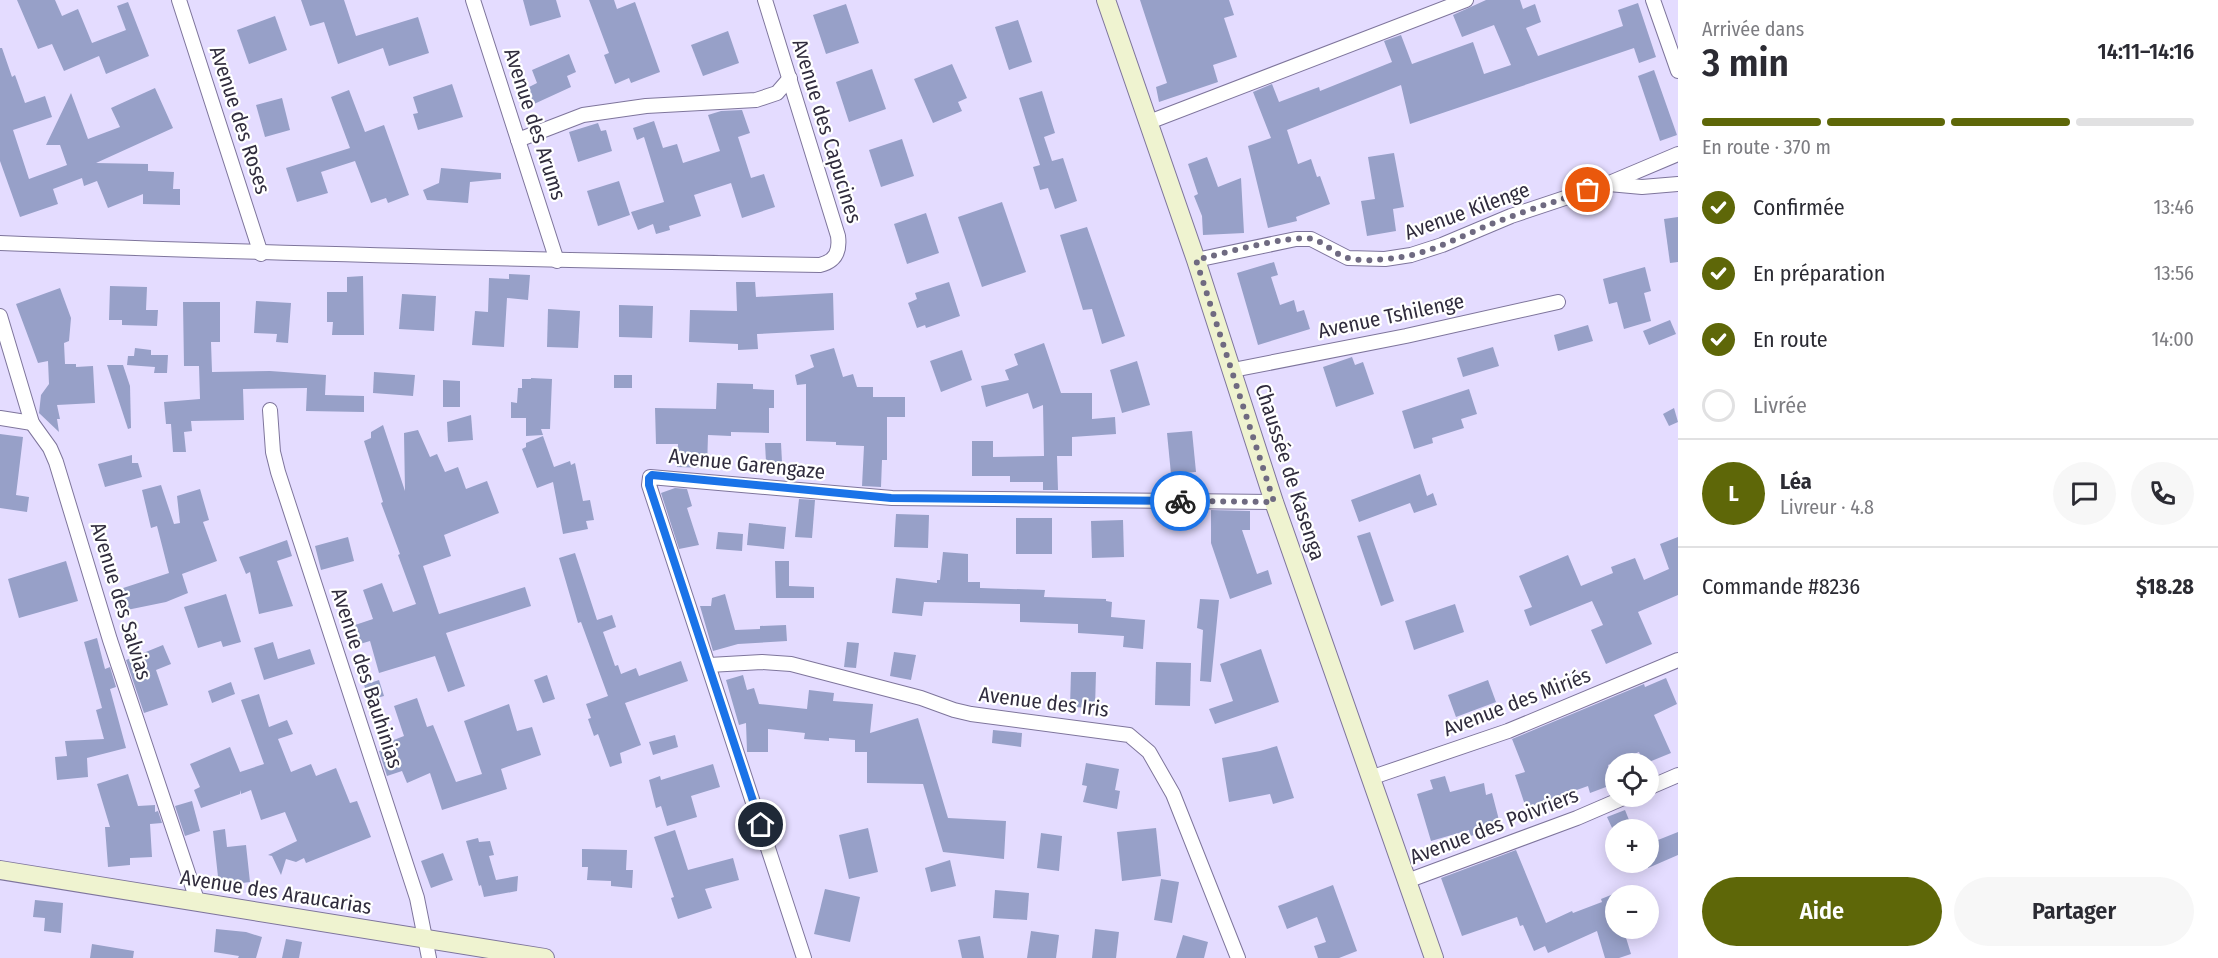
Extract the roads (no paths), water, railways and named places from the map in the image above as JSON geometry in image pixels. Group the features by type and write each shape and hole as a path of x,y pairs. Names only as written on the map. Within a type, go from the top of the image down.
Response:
{"main road":[{"name":"Chaussée de Kasenga","path":"1106,0 1233,370 1274,502 1434,958"},
{"name":"Avenue des Araucarias","path":"0,870 545,958"}],"street":[{"name":"Avenue des Roses","path":"178,0 261,254"},
{"name":"Avenue des Arums","path":"473,0 557,261"},
{"name":"Avenue des Capucines","path":"557,261 820,265 836,257 839,246 838,236 765,0"},
{"path":"1149,122 1466,0"},
{"path":"1653,0 1678,71"},
{"path":"518,140 583,116 646,106 756,100 777,93 790,78"},
{"name":"Avenue Kilenge","path":"1196,260 1287,240 1304,239 1323,244 1348,258 1374,260 1398,258 1442,245 1511,216 1607,184 1678,154"},
{"path":"1607,184 1642,187 1678,184"},
{"path":"0,243 261,254 557,261"},
{"name":"Avenue Tshilenge","path":"1233,370 1406,336 1558,302"},
{"name":"Avenue des Salvias","path":"0,316 32,423 50,448 56,462 110,640 198,903"},
{"name":"Avenue des Bauhinias","path":"270,410 273,452 278,472 417,898 429,958"},
{"path":"0,418 32,423"},
{"name":"Avenue Garengaze","path":"804,958 710,665 649,485 649,478 652,475 891,498 1274,502"},
{"name":"Avenue des Miriés","path":"1370,778 1508,731 1678,660"},
{"name":"Avenue des Iris","path":"710,665 762,662 792,664 921,698 954,710 1036,723 1118,732 1135,739 1149,752 1173,794 1238,958"},
{"path":"1659,783 1678,775"},
{"name":"Avenue des Poivriers","path":"1407,881 1605,806"}]}
